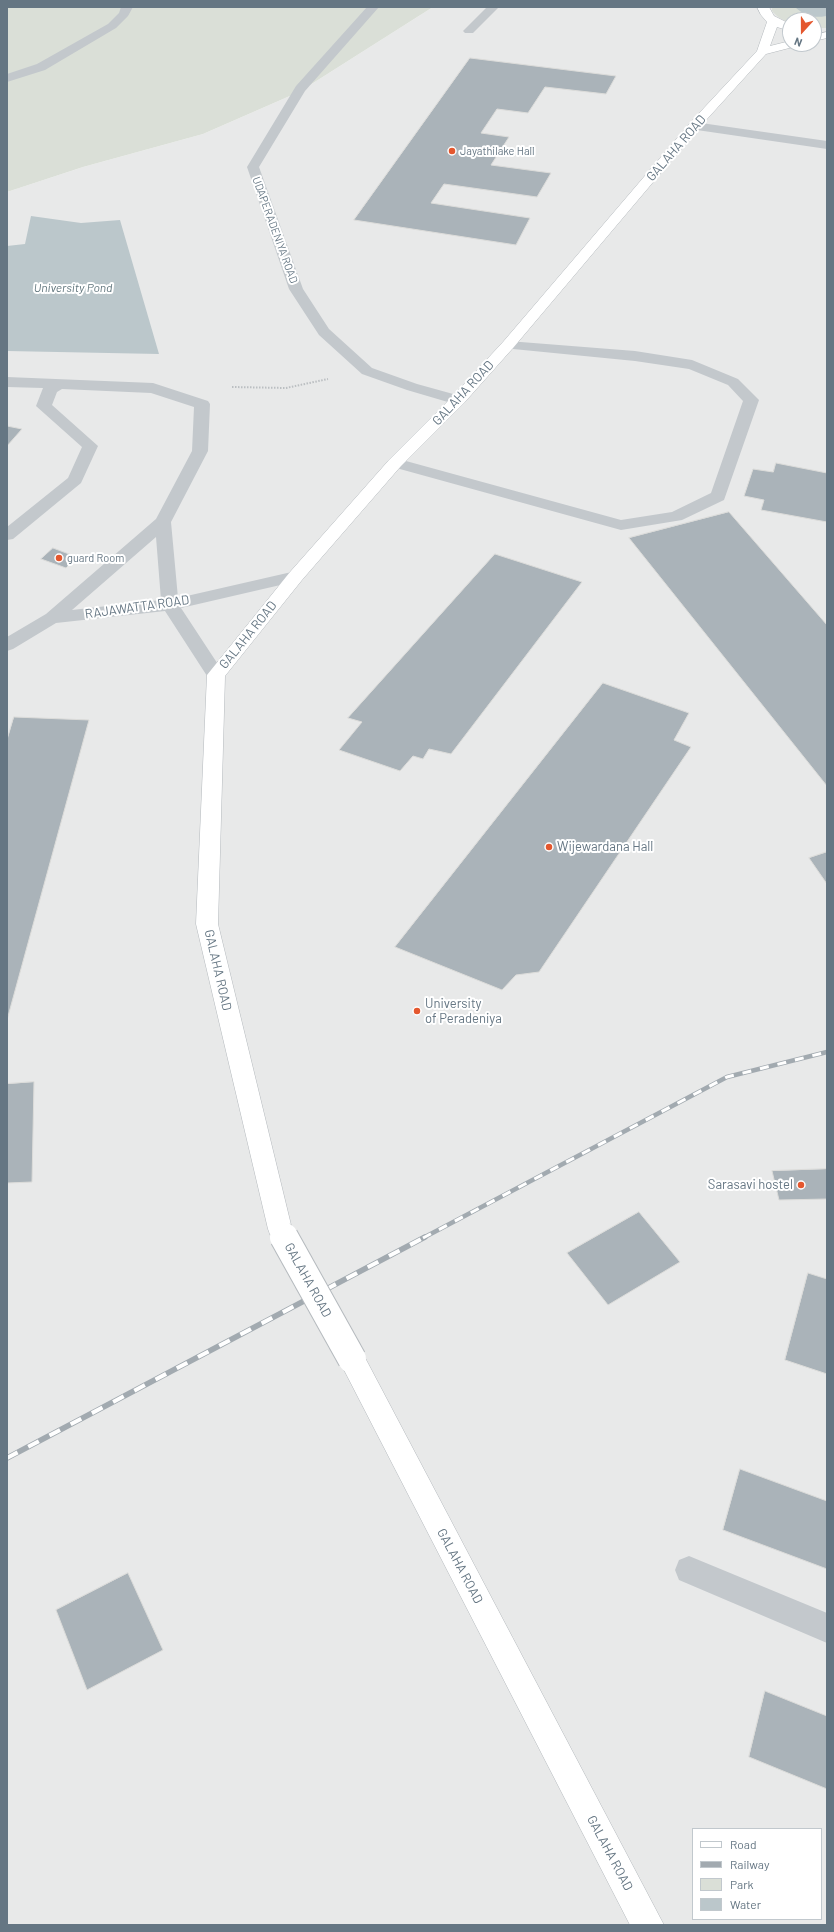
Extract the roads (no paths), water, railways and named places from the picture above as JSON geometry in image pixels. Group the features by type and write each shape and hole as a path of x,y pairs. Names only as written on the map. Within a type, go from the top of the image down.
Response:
{"main road":[{"path":"763,7 765,14 773,21 782,25"},
{"name":"GALAHA ROAD","path":"648,1925 352,1359 280,1229 207,924 216,675 296,576 395,463 458,400 508,345 694,126 762,52 773,21"},
{"path":"762,52 782,47"}],"street":[{"path":"7,78 41,67 112,26 124,14 127,7"},
{"name":"UDAPERADENIYA ROAD","path":"373,7 300,89 253,167 296,289 324,332 367,371 412,387 458,400"},
{"path":"469,31 494,7"},
{"path":"694,126 827,145"},
{"path":"395,463 622,526 676,516 718,496 751,400 733,382 692,365 635,356 508,345"},
{"path":"7,382 62,383 154,388 202,404 200,452 163,522 52,618"},
{"path":"7,535 74,480 90,446 44,406 50,389 62,383"},
{"path":"163,522 170,605 216,675"},
{"name":"RAJAWATTA ROAD","path":"7,645 52,618 170,605 296,576"},
{"path":"689,1570 827,1628"}],"water":[{"path":"827,7 827,16 822,17 822,12 802,12 796,8"},
{"name":"University Pond","path":"31,216 81,223 120,220 159,354 7,351 7,246 25,244"}],"railway":[{"path":"423,1238 727,1077 827,1052"},
{"path":"7,1458 425,1237"}],"place":[{"name":"Jayathilake Hall","path":"452,151"},
{"name":"guard Room","path":"59,558"},
{"name":"Wijewardana Hall","path":"549,847"},
{"name":"University of Peradeniya","path":"417,1011"},
{"name":"Sarasavi hostel","path":"801,1185"}]}
